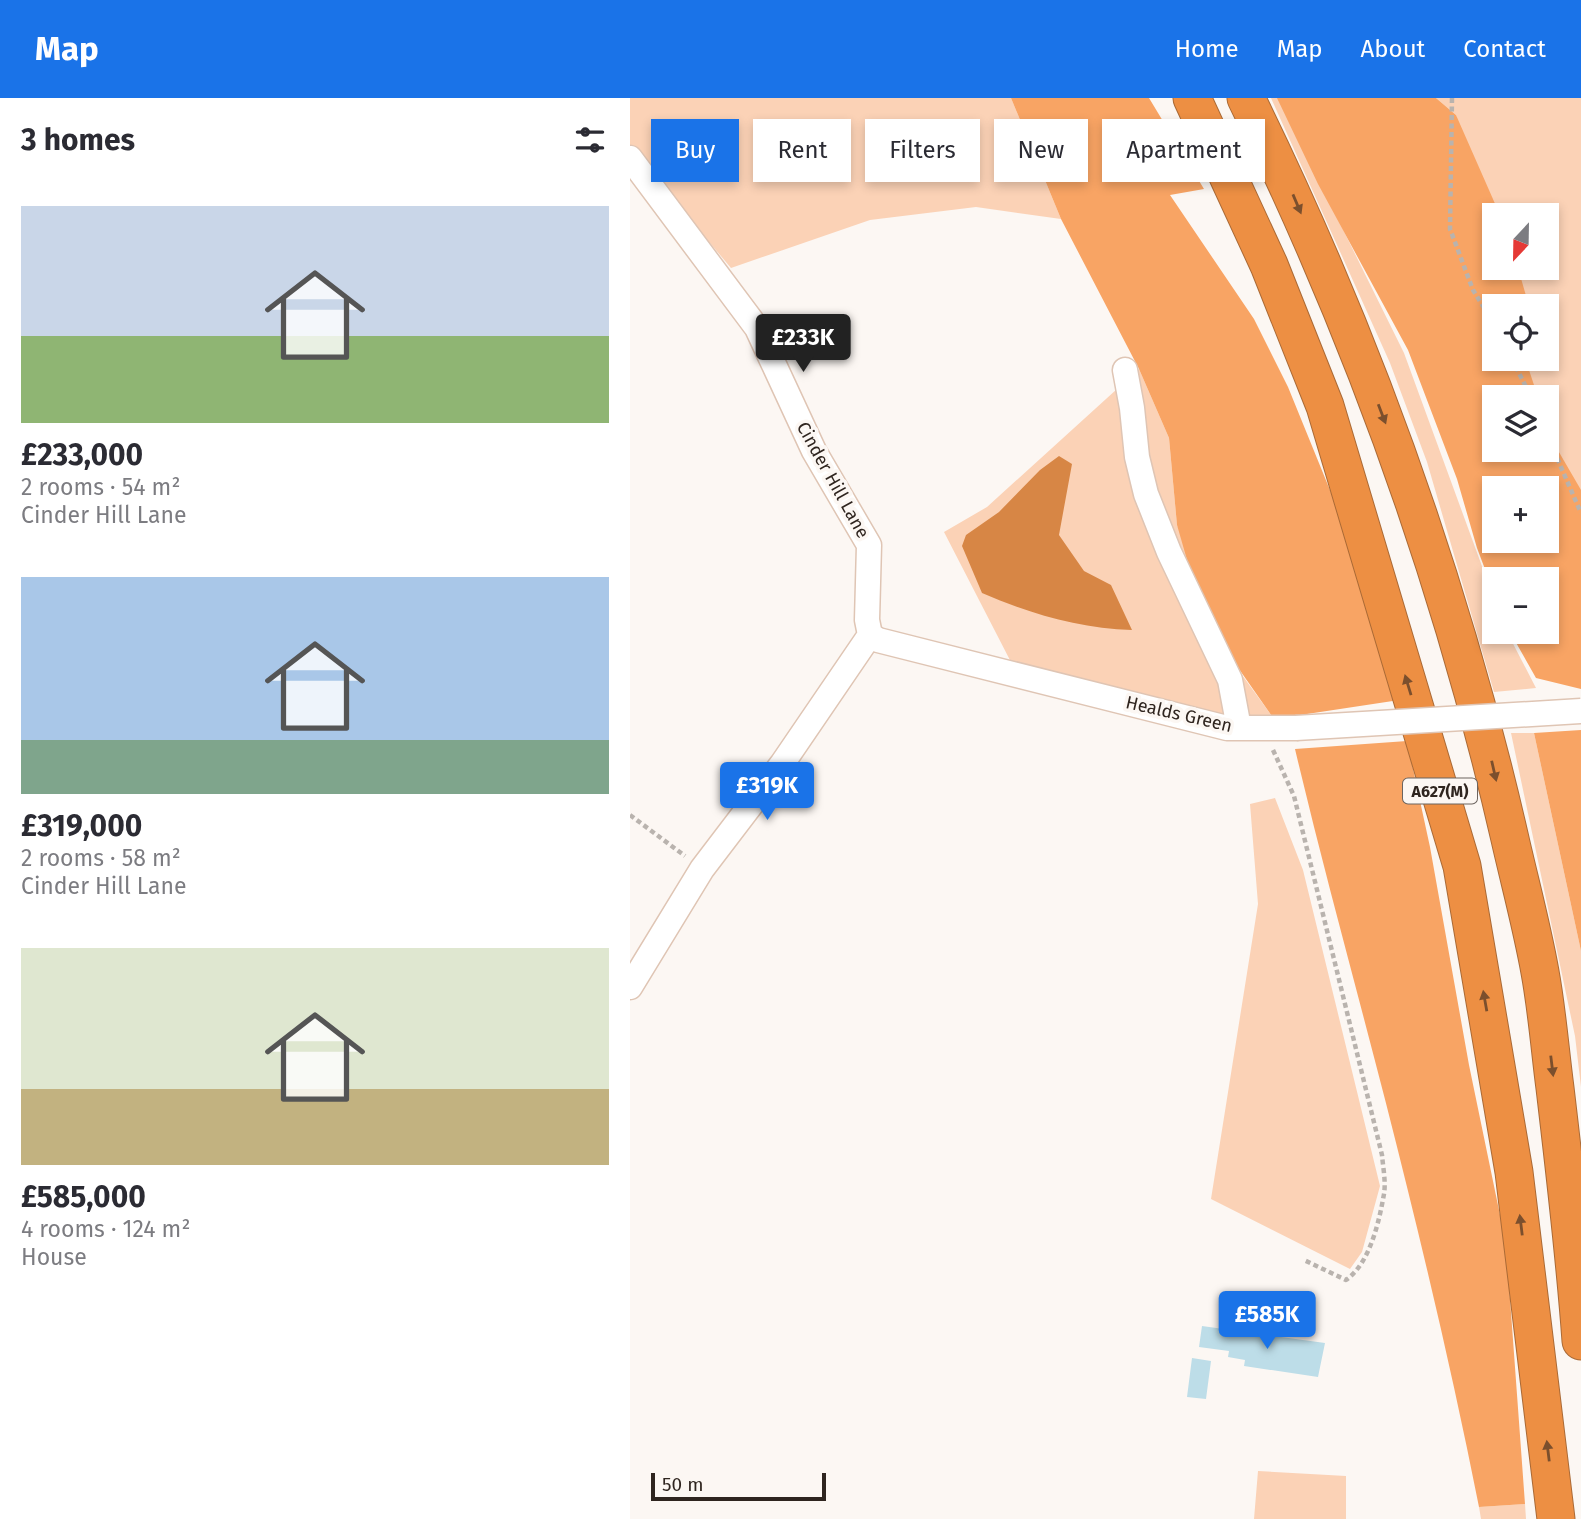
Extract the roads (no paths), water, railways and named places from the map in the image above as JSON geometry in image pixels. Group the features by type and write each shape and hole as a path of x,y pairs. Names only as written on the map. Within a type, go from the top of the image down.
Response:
{"highway":[{"name":"A627(M)","path":"1192,98 1269,265 1325,406 1462,866 1514,1172 1556,1519"},
{"name":"A627(M)","path":"1246,98 1288,184 1338,299 1397,452 1447,603 1488,745 1540,972 1573,1238 1581,1341"}],"street":[{"name":"Cinder Hill Lane","path":"630,158 757,328 814,451 869,545 867,620 870,635"},
{"path":"1125,370 1137,457 1146,494 1169,552 1251,728"},
{"name":"Healds Green","path":"870,635 891,643 1227,728 1296,728 1581,711"},
{"path":"630,987 702,869 782,764 870,635"}]}
